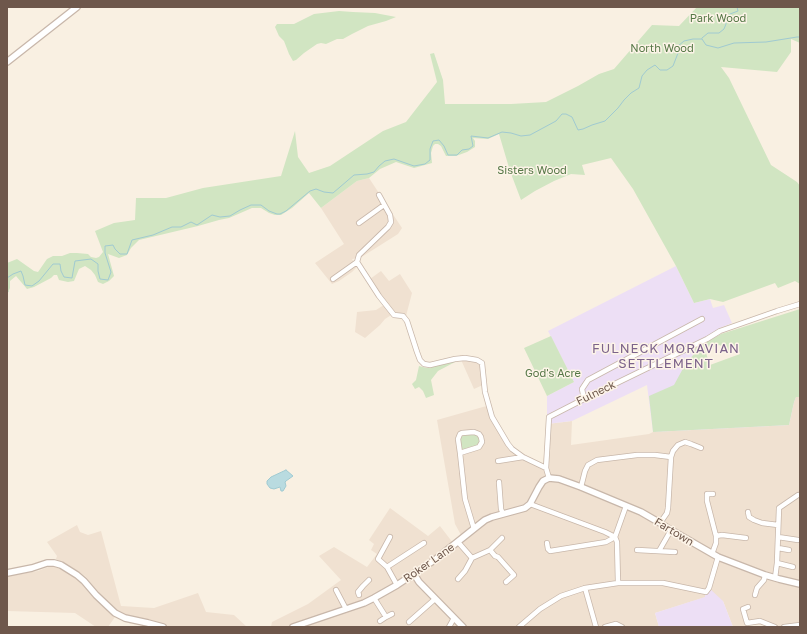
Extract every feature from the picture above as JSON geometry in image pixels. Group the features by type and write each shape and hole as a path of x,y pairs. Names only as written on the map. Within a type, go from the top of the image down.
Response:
{"street":[{"path":"7,62 77,7"},
{"path":"333,279 356,262 359,255 388,227 391,222 390,215 379,195"},
{"path":"358,223 384,205"},
{"path":"356,262 394,315 403,316 407,321 420,360 424,364 430,365 465,358 477,360 482,363 484,392 492,417 508,444 524,457 546,468"},
{"name":"Fulneck","path":"549,478 546,468 549,417 707,339 720,331 800,304"},
{"path":"584,399 582,389 588,380 702,319"},
{"path":"460,453 478,447 482,442 479,434 474,432 462,433 458,439 465,499 474,529"},
{"path":"660,523 667,513 668,508 670,457 678,445 685,442 697,448"},
{"path":"581,487 588,465 597,460 637,455 670,457"},
{"path":"498,461 524,457"},
{"path":"549,478 543,481 530,504 615,537"},
{"name":"Fartown","path":"549,478 560,479 626,506 660,523 715,556 765,575 800,584"},
{"path":"499,482 501,509 503,514"},
{"path":"519,627 540,609 561,596 585,588 618,583 663,583 705,592 709,590 715,556 716,536 707,501 707,494 713,494"},
{"path":"775,578 778,548 777,505 798,495"},
{"name":"Roker Lane","path":"293,627 346,609 361,599 374,598 397,585 436,559 485,520 524,508 530,504"},
{"path":"618,583 617,542 615,537 626,506"},
{"path":"748,512 749,517 754,520 762,523 778,525"},
{"path":"659,551 671,530"},
{"path":"716,536 722,535 746,538"},
{"path":"390,537 378,559 387,567 397,585"},
{"path":"547,543 550,551 606,542 615,537"},
{"path":"778,537 798,540"},
{"path":"458,579 465,571 472,558 490,550 502,538"},
{"path":"458,542 472,558"},
{"path":"387,567 424,543"},
{"path":"778,548 789,550"},
{"path":"490,550 516,573 506,582"},
{"path":"637,550 675,552"},
{"path":"7,573 32,568 47,563 61,565 84,581 117,615 163,627"},
{"path":"777,563 793,567"},
{"path":"414,574 419,582 463,627"},
{"path":"755,595 757,588 764,580 765,575"},
{"path":"361,599 358,592 369,580"},
{"path":"585,588 596,627"},
{"path":"336,590 346,609"},
{"path":"374,598 386,617"},
{"path":"409,622 435,598"},
{"path":"748,607 743,609 748,625 760,621 775,627"},
{"path":"380,621 392,614"},
{"path":"449,627 454,618"},
{"path":"605,627 616,624 622,627"},
{"path":"784,627 800,625"}],"shaded area":[{"path":"369,178 402,228 398,234 360,258 352,259 357,267 339,281 332,284 315,263 344,244 321,208 357,181"},
{"path":"676,266 694,303 710,299 713,308 724,305 732,323 720,328 721,334 696,348 695,353 686,363 800,397 796,397 794,402 789,425 653,432 647,385 572,421 547,424 547,396 574,382 548,331"},
{"path":"381,271 389,281 400,274 412,293 406,316 396,312 385,319 365,338 355,332 357,312 376,310 387,303 370,279"},
{"path":"460,355 476,358 483,362 485,384 474,389"},
{"path":"796,397 800,397 800,627 775,627 747,623 748,627 733,627 723,601 706,597 655,613 659,627 271,627 272,622 308,604 341,580 319,556 334,547 367,567 377,554 371,550 374,544 369,540 390,508 428,536 440,526 453,543 461,535 455,524 437,420 490,405 494,416 513,447 543,464 547,424 572,421 571,445 649,434 653,432 789,425"},
{"path":"77,525 80,532 88,535 101,531 121,606 154,608 198,593 206,612 234,615 247,627 163,627 125,618 103,600 86,577 56,559 57,556 47,542"},
{"path":"51,566 62,569 82,581 105,608 115,617 108,627 96,627 75,613 7,611 7,576 38,571"},
{"path":"709,588 723,601 733,627 659,627 655,613 705,597 705,592"}],"green space":[{"path":"697,7 800,7 800,43 791,39 791,52 777,72 721,67 729,78 771,165 797,182 800,186 800,284 795,281 778,288 775,283 723,302 710,299 694,303 676,266 633,189 611,158 582,165 585,175 571,174 554,181 521,200 510,171 499,134 488,139 473,138 475,141 475,147 456,156 446,156 441,146 435,144 431,153 432,163 414,168 396,162 380,169 369,178 357,181 321,208 309,193 292,208 281,215 269,213 261,208 252,208 229,218 139,240 131,248 127,255 119,258 108,254 114,276 103,284 98,282 91,270 85,266 79,269 74,281 68,282 59,280 57,275 54,275 34,287 27,289 16,276 10,281 10,288 7,295 7,263 17,259 34,271 38,272 47,259 53,256 77,253 88,254 91,257 96,258 99,257 103,252 95,231 114,223 135,220 136,198 166,198 203,188 281,176 295,131 298,157 309,173 330,166 383,131 406,122 437,82 430,54 434,53 443,80 445,104 511,104 546,102 599,74 614,69 652,25 679,26"},
{"path":"339,11 375,13 396,17 368,26 343,39 337,39 326,44 317,44 293,61 284,41 279,36 275,27 277,24 294,24 314,14"},
{"path":"800,309 800,397 796,397 794,402 789,425 653,432 649,396 674,385 686,363 695,353 695,348 721,334","holes":["719,345 725,347 728,351 738,347 740,354 710,365 705,350"]},
{"name":"God's Acre","path":"551,336 574,382 547,396 524,348"},
{"path":"455,362 438,371 431,380 434,395 426,398 423,391 419,387 415,389 412,384 416,380 419,366 427,368"},
{"path":"462,433 479,434 481,445 460,453 459,436"}],"water":[{"path":"286,470 293,476 285,482 286,486 283,491 281,491 280,487 274,489 270,488 267,481 271,477"}],"waterway":[{"path":"702,38 708,33 719,33 724,29 726,24 725,19 730,14 738,11 737,7"},
{"path":"702,39 706,45 718,48 734,43 766,42 800,37"},
{"path":"7,278 21,271 25,285 32,286 39,281 53,264 60,264 64,277 72,278 75,261 91,259 98,264 100,279 108,280 111,272 105,253 105,246 113,245 120,254 127,254 132,240 153,235 172,227 181,227 191,222 197,225 212,215 220,217 230,216 251,205 261,205 269,211 280,214 286,211 310,191 316,189 333,193 354,175 374,172 385,161 394,159 414,166 425,164 430,160 430,149 433,141 439,140 444,146 448,155 457,155 462,150 469,149 473,146 471,136 488,138 502,132 521,136 530,135 556,121 562,114 572,117 578,130 583,129 605,121 631,93 639,88 642,76 647,70 655,65 660,70 667,70 673,66 678,53 678,46 684,41 702,39"}],"district":[{"name":"FULNECK MORAVIAN SETTLEMENT","path":"666,356"}],"park label":[{"name":"Park Wood","path":"718,19"},
{"name":"North Wood","path":"662,49"},
{"name":"Sisters Wood","path":"532,171"}]}
